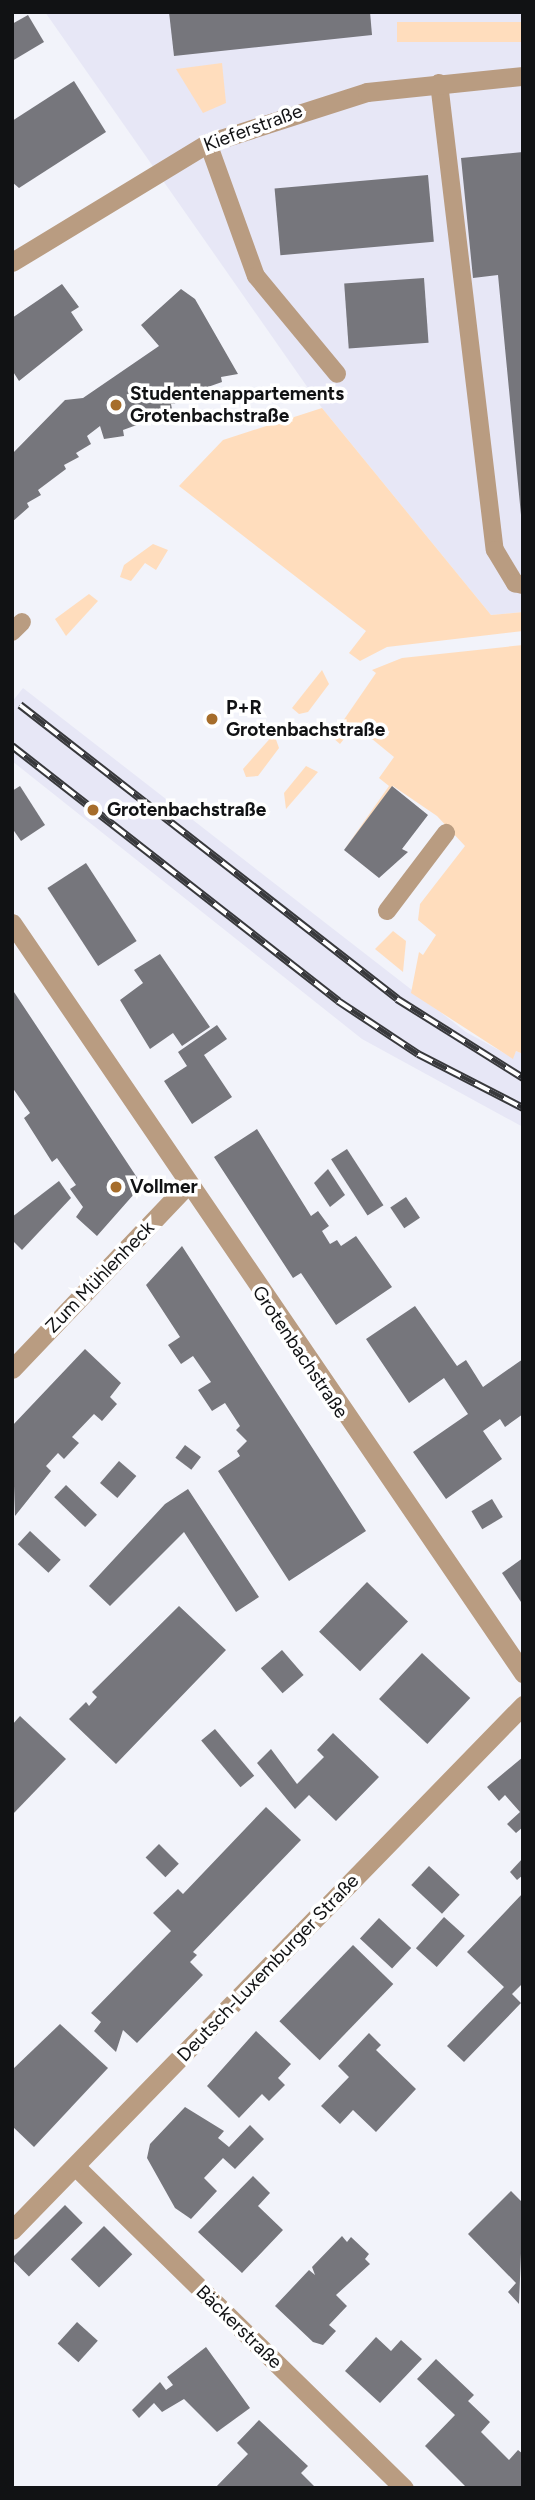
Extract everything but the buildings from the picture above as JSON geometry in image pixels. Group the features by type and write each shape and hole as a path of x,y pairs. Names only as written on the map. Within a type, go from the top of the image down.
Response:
{"street":[{"name":"Kieferstraße","path":"12,262 208,143 367,92 523,76"},
{"name":"Grotenbachstraße","path":"12,923 187,1185 523,1673"},
{"name":"Zum Mühlenheck","path":"12,1368 187,1185"},
{"name":"Deutsch-Luxemburger Straße","path":"12,2230 523,1704"},
{"name":"Bäckerstraße","path":"75,2166 404,2488"}],"lane":[{"path":"439,83 495,550 515,583 523,584"},
{"path":"208,143 256,276 337,374"},
{"path":"387,911 446,833"}],"shaded area":[{"path":"45,12 523,12 523,612 491,615 322,408"},
{"path":"397,22 523,22 523,42 397,42"},
{"path":"222,63 226,103 203,113 176,69"},
{"path":"322,408 491,615 523,612 523,631 387,647 360,661 349,653 366,631 179,486 223,440"},
{"path":"153,544 168,550 156,570 145,563 131,581 120,577 124,565"},
{"path":"89,594 98,601 66,636 55,619"},
{"path":"523,645 523,1054 516,1051 513,1059 411,993 419,952 423,955 436,935 418,920 420,904 465,846 437,816 393,786 344,850 389,786 379,778 394,757 355,725 340,744 332,737 376,673 372,670 402,658"},
{"path":"322,670 329,684 308,712 299,714 292,708"},
{"path":"23,688 466,1032 513,1058 516,1051 523,1054 523,1127 362,1039 12,761 12,702"},
{"path":"274,734 279,748 258,776 246,777 243,769"},
{"path":"306,766 318,772 286,809 284,793"},
{"path":"393,931 406,941 403,972 375,949"}],"railway":[{"path":"20,705 397,999 523,1078"},
{"path":"12,746 338,1001 418,1054 523,1108"}],"place":[{"name":"Studentenappartements Grotenbachstraße","path":"116,405"},
{"name":"P+R Grotenbachstraße","path":"212,719"},
{"name":"Grotenbachstraße","path":"93,810"},
{"name":"Vollmer","path":"116,1187"}]}
